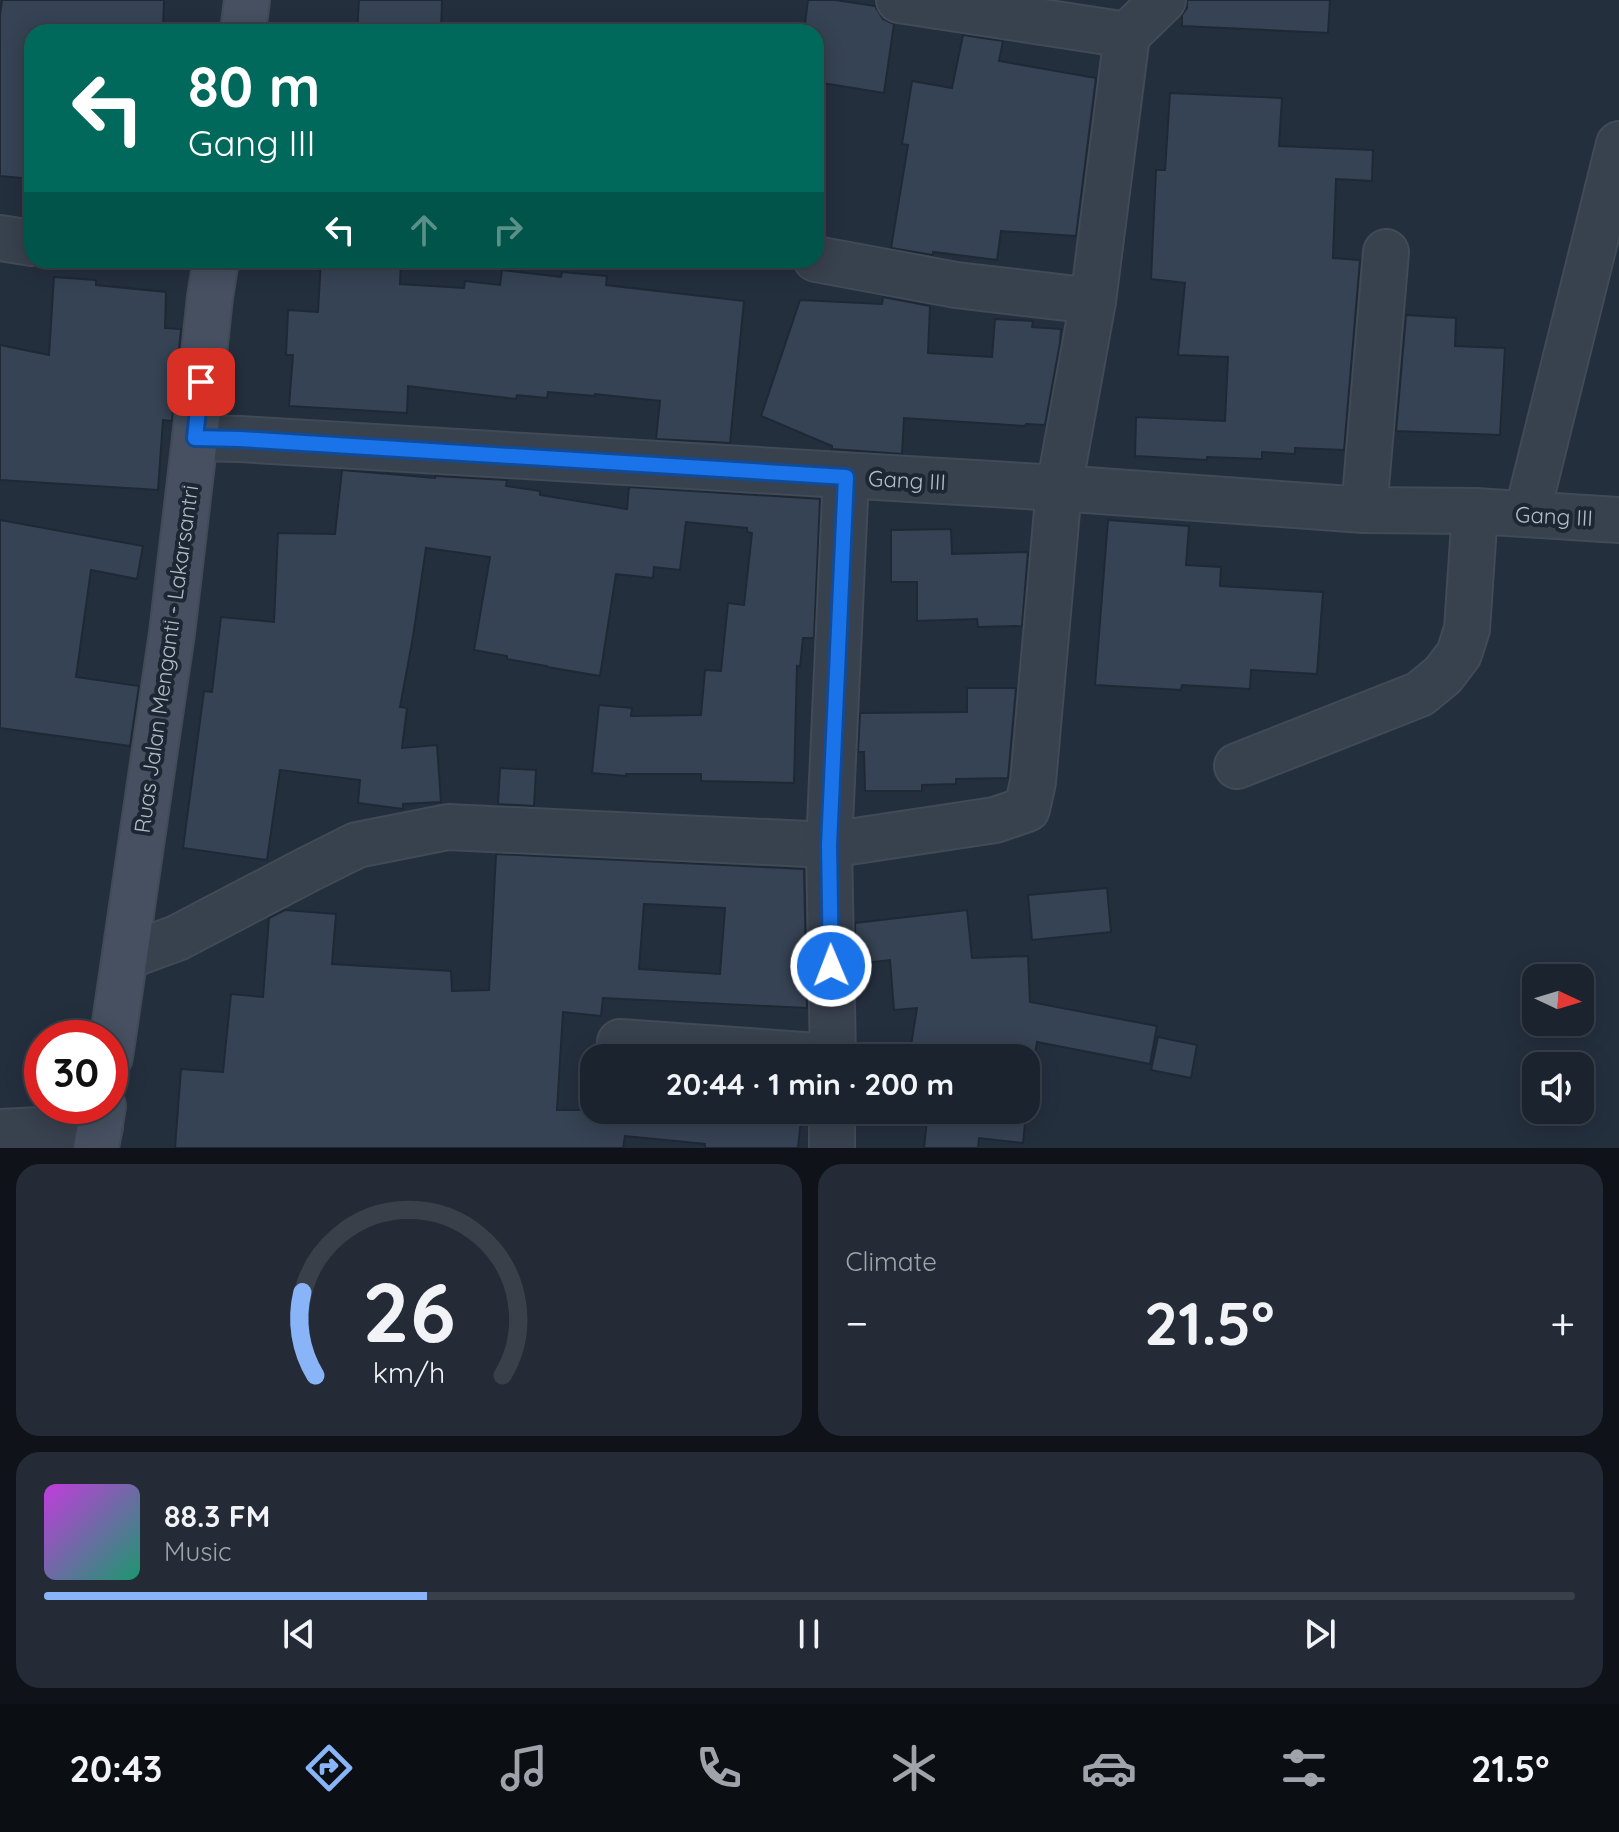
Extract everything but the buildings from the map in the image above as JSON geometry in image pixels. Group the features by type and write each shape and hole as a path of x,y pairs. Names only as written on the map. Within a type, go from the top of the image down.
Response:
{"main road":[{"path":"244,24 247,0"},
{"name":"Ruas Jalan Menganti - Lakarsantri","path":"116,1020 172,633 215,268"}],"street":[{"path":"899,0 1127,35"},
{"path":"125,957 177,938 357,845 448,827 829,845 995,820 1027,809 1033,782 1059,488 1093,301 1127,35 1163,0"},
{"path":"1527,514 1619,144"},
{"path":"0,238 24,242"},
{"path":"1364,510 1386,252"},
{"path":"824,260 956,285 1093,301"},
{"name":"Gang III","path":"195,438 1059,488 1364,510 1475,511 1619,520"},
{"path":"833,1044 829,845 846,477"},
{"path":"1237,766 1420,694 1443,675 1459,654 1467,629 1475,511"},
{"path":"620,1042 648,1044"},
{"path":"832,1124 832,1148"},
{"path":"0,1132 100,1127"}],"route":[{"path":"201,382 195,438 846,477 829,845 831,966"}]}
